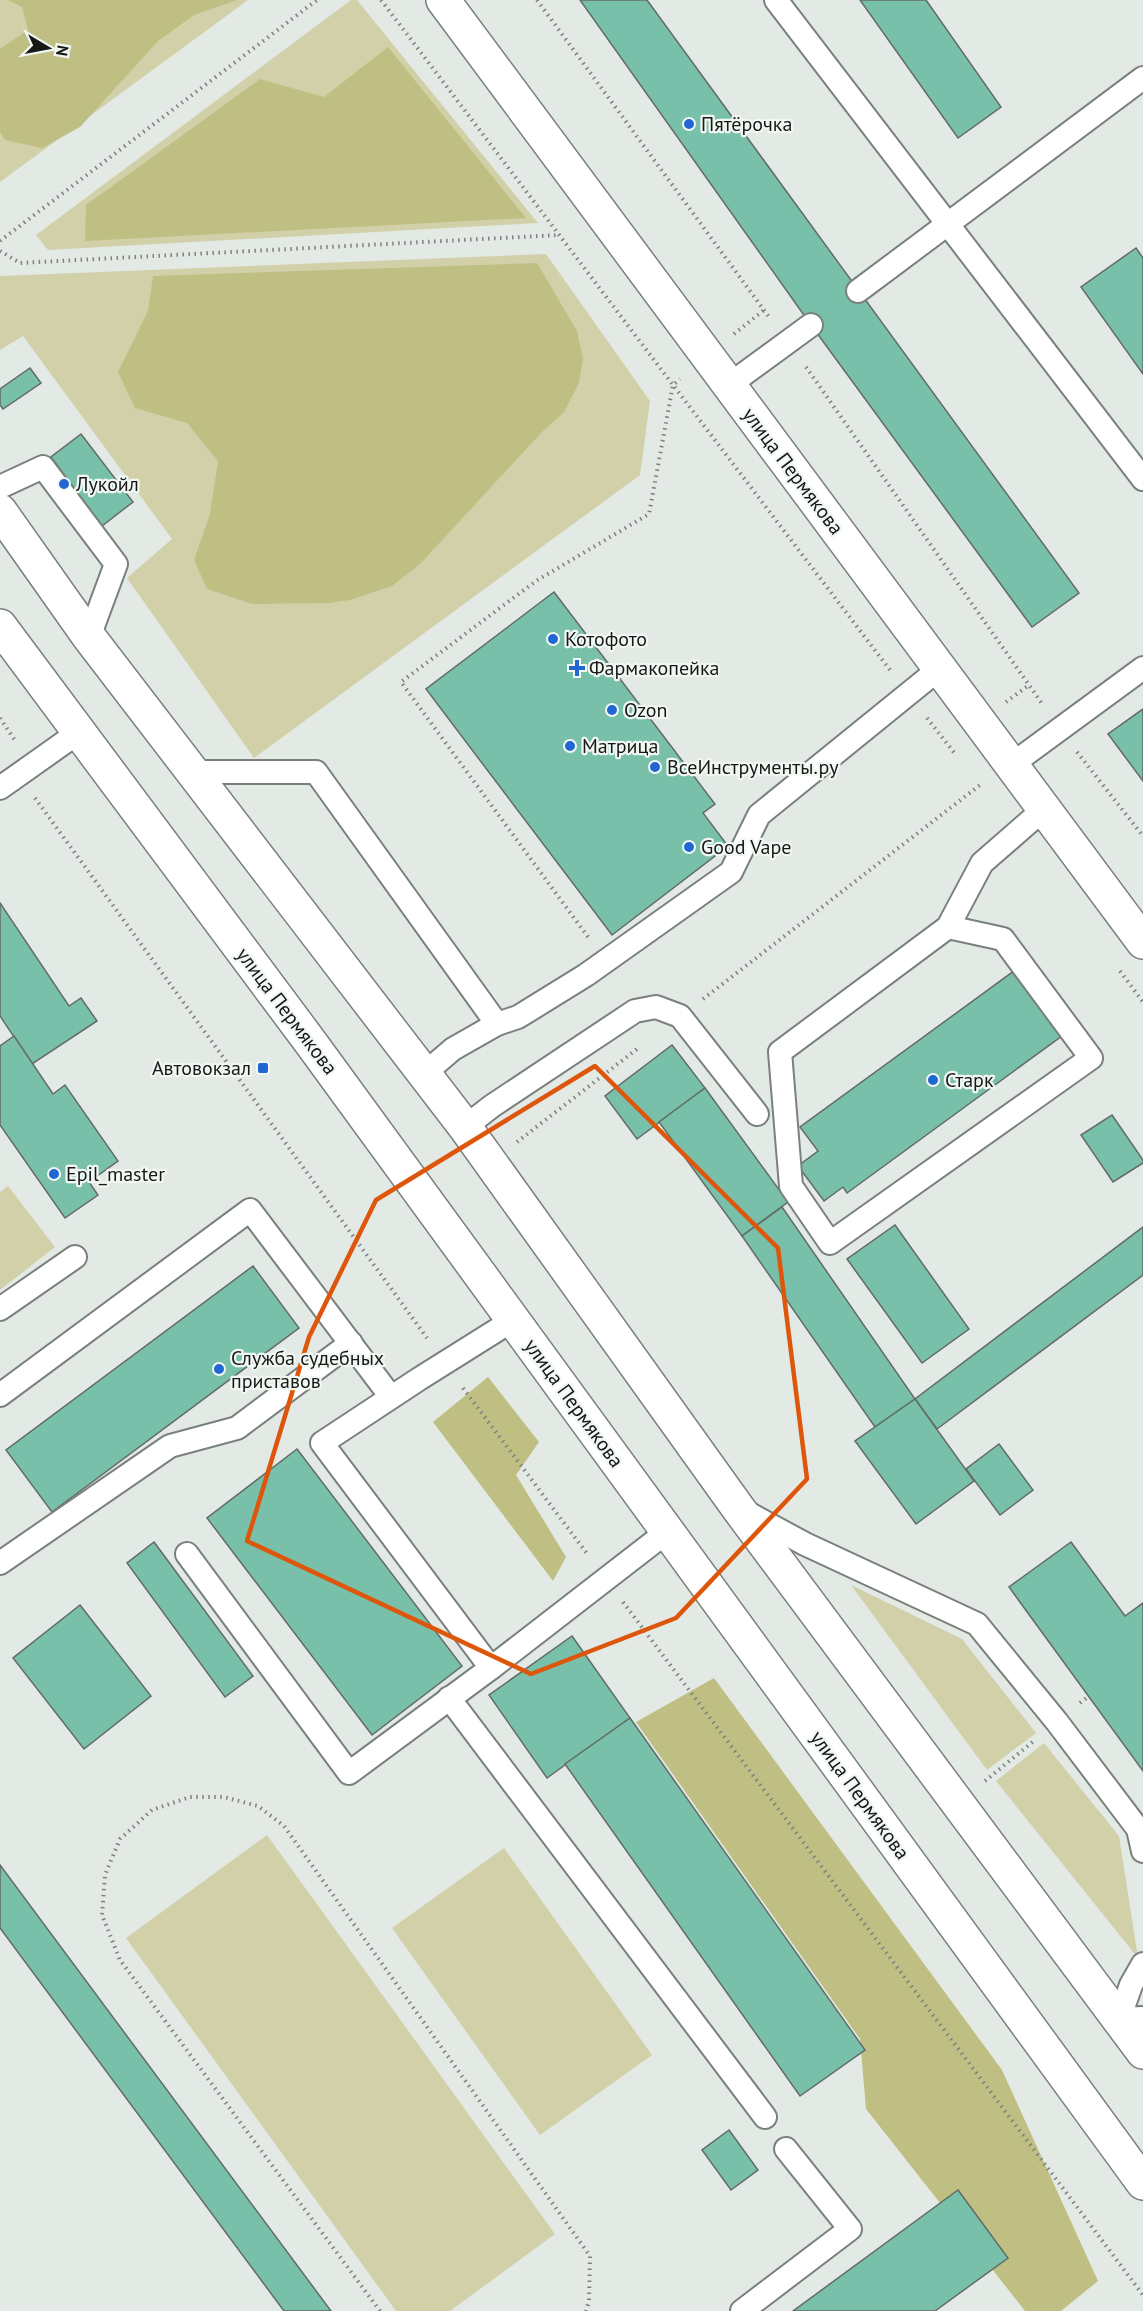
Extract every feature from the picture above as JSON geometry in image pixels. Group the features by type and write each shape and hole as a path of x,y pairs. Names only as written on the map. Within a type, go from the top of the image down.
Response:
{"main road":[{"name":"улица Пермякова","path":"454,4 729,385 1143,942"},
{"path":"0,511 89,637 195,772 465,1127 738,1508 1131,2019 1143,2052"},
{"name":"улица Пермякова","path":"0,626 311,1043 1143,2183"}],"lane":[{"path":"776,0 1143,478"},
{"path":"858,291 1143,78"},
{"path":"729,385 812,325"},
{"path":"0,487 43,467 116,564 89,637"},
{"path":"1011,765 1143,668"},
{"path":"425,1073 453,1049 497,1024 518,1017 605,962 731,872 759,815 939,669"},
{"path":"0,788 79,732"},
{"path":"195,772 316,772 497,1024"},
{"path":"948,927 1003,939 1091,1058 830,1243 791,1186 780,1052 948,927 982,863 1044,809"},
{"path":"465,1127 492,1106 635,1011 656,1007 680,1016 757,1114"},
{"path":"0,1395 250,1210 391,1397"},
{"path":"0,1309 75,1257"},
{"path":"491,1668 322,1443 513,1320"},
{"path":"0,1563 170,1446 237,1428 351,1343"},
{"path":"738,1508 805,1544 977,1624 1057,1722 1138,1829 1143,1851"},
{"path":"187,1554 349,1773 491,1668 668,1531"},
{"path":"449,1698 765,2117"},
{"path":"1131,2019 1131,1985 1143,1964"},
{"path":"742,2311 850,2229 786,2149"}],"path":[{"path":"0,241 317,0"},
{"path":"537,0 788,342 1060,729 1143,836"},
{"path":"0,251 20,263 560,235"},
{"path":"605,962 401,682 536,581 650,514 673,385 959,759"},
{"path":"19,775 445,1363 1143,2295"},
{"path":"973,776 1016,833"},
{"path":"517,1142 980,785"},
{"path":"1115,964 1143,1002"},
{"path":"380,2311 120,1959 102,1915 105,1875 120,1839 153,1810 190,1797 224,1797 258,1806 284,1826 590,2256 589,2301 586,2311"}],"highlighted area":[{"path":"595,1066 778,1248 807,1479 676,1618 531,1674 247,1541 309,1337 376,1200"}],"green space":[{"path":"0,0 248,0 0,182"},
{"path":"351,0 357,0 538,223 48,250 36,235"},
{"path":"546,254 650,401 640,475 254,758 127,578 172,539 23,336 0,350 0,276"},
{"path":"8,1186 55,1247 0,1290 0,1192"},
{"path":"851,1585 962,1639 1036,1733 987,1770"},
{"path":"1044,1743 1119,1836 1138,1958 996,1781"},
{"path":"267,1835 555,2234 450,2311 396,2311 126,1938"},
{"path":"504,1848 652,2055 540,2135 392,1928"}],"shaded area":[{"path":"8,0 237,0 194,15 158,41 80,127 42,148 5,140 0,132 0,49 28,30 22,7"},
{"path":"388,47 526,218 85,241 86,205 260,79 324,97"},
{"path":"537,263 577,331 583,358 579,383 564,412 542,432 420,564 392,586 350,600 329,603 252,604 207,589 194,560 210,514 218,461 187,423 135,408 118,372 148,311 153,276"},
{"path":"488,1377 539,1442 516,1475 566,1557 553,1581 433,1422"},
{"path":"714,1678 1002,2070 1098,2281 1061,2311 1025,2311 866,2109 860,2039 636,1722"}],"building":[{"path":"580,0 647,0 1079,593 1032,627 811,325"},
{"path":"860,0 926,0 1001,107 958,138"},
{"path":"1136,248 1143,258 1143,374 1081,287"},
{"path":"30,368 41,383 3,409 0,405 0,389"},
{"path":"81,434 133,502 102,526 51,457"},
{"name":"Матрица","path":"554,592 715,804 703,813 728,846 612,935 426,689"},
{"path":"1143,709 1143,781 1108,734"},
{"path":"0,903 69,1006 81,998 97,1021 32,1064 0,1016"},
{"name":"Старк","path":"1018,968 1066,1033 847,1193 843,1187 824,1201 798,1166 818,1151 800,1127"},
{"path":"14,1036 53,1094 65,1085 118,1161 89,1182 98,1195 65,1218 0,1125 0,1046"},
{"path":"672,1045 705,1088 637,1139 605,1096"},
{"path":"705,1088 788,1202 742,1236 659,1122"},
{"path":"1112,1115 1143,1160 1143,1163 1113,1182 1081,1135"},
{"path":"782,1207 915,1399 875,1427 742,1236"},
{"path":"895,1225 969,1329 922,1363 847,1259"},
{"path":"1143,1227 1143,1275 937,1429 915,1399"},
{"path":"253,1266 299,1328 52,1512 6,1450"},
{"path":"915,1399 974,1481 916,1524 855,1441"},
{"path":"999,1444 1033,1490 1000,1515 966,1469"},
{"path":"297,1449 462,1666 372,1735 207,1518"},
{"path":"154,1542 253,1676 225,1697 127,1563"},
{"path":"1071,1542 1125,1616 1143,1603 1143,1771 1009,1587"},
{"path":"80,1605 151,1696 84,1749 13,1658"},
{"path":"572,1636 630,1718 547,1778 489,1695"},
{"path":"630,1718 865,2050 800,2096 565,1764"},
{"path":"0,1865 331,2311 284,2311 0,1928"},
{"path":"729,2130 758,2170 731,2190 702,2150"},
{"path":"958,2190 1008,2258 935,2311 793,2311"}],"place":[{"name":"Пятёрочка","path":"689,124"},
{"name":"Лукойл","path":"64,484"},
{"name":"Котофото","path":"553,639"},
{"name":"Фармакопейка","path":"577,668"},
{"name":"Ozon","path":"612,710"},
{"name":"Матрица","path":"570,746"},
{"name":"ВсеИнструменты.ру","path":"655,767"},
{"name":"Good Vape","path":"689,847"},
{"name":"Автовокзал","path":"263,1068"},
{"name":"Старк","path":"933,1080"},
{"name":"Epil_master","path":"54,1174"},
{"name":"Служба судебных приставов","path":"219,1369"}]}
